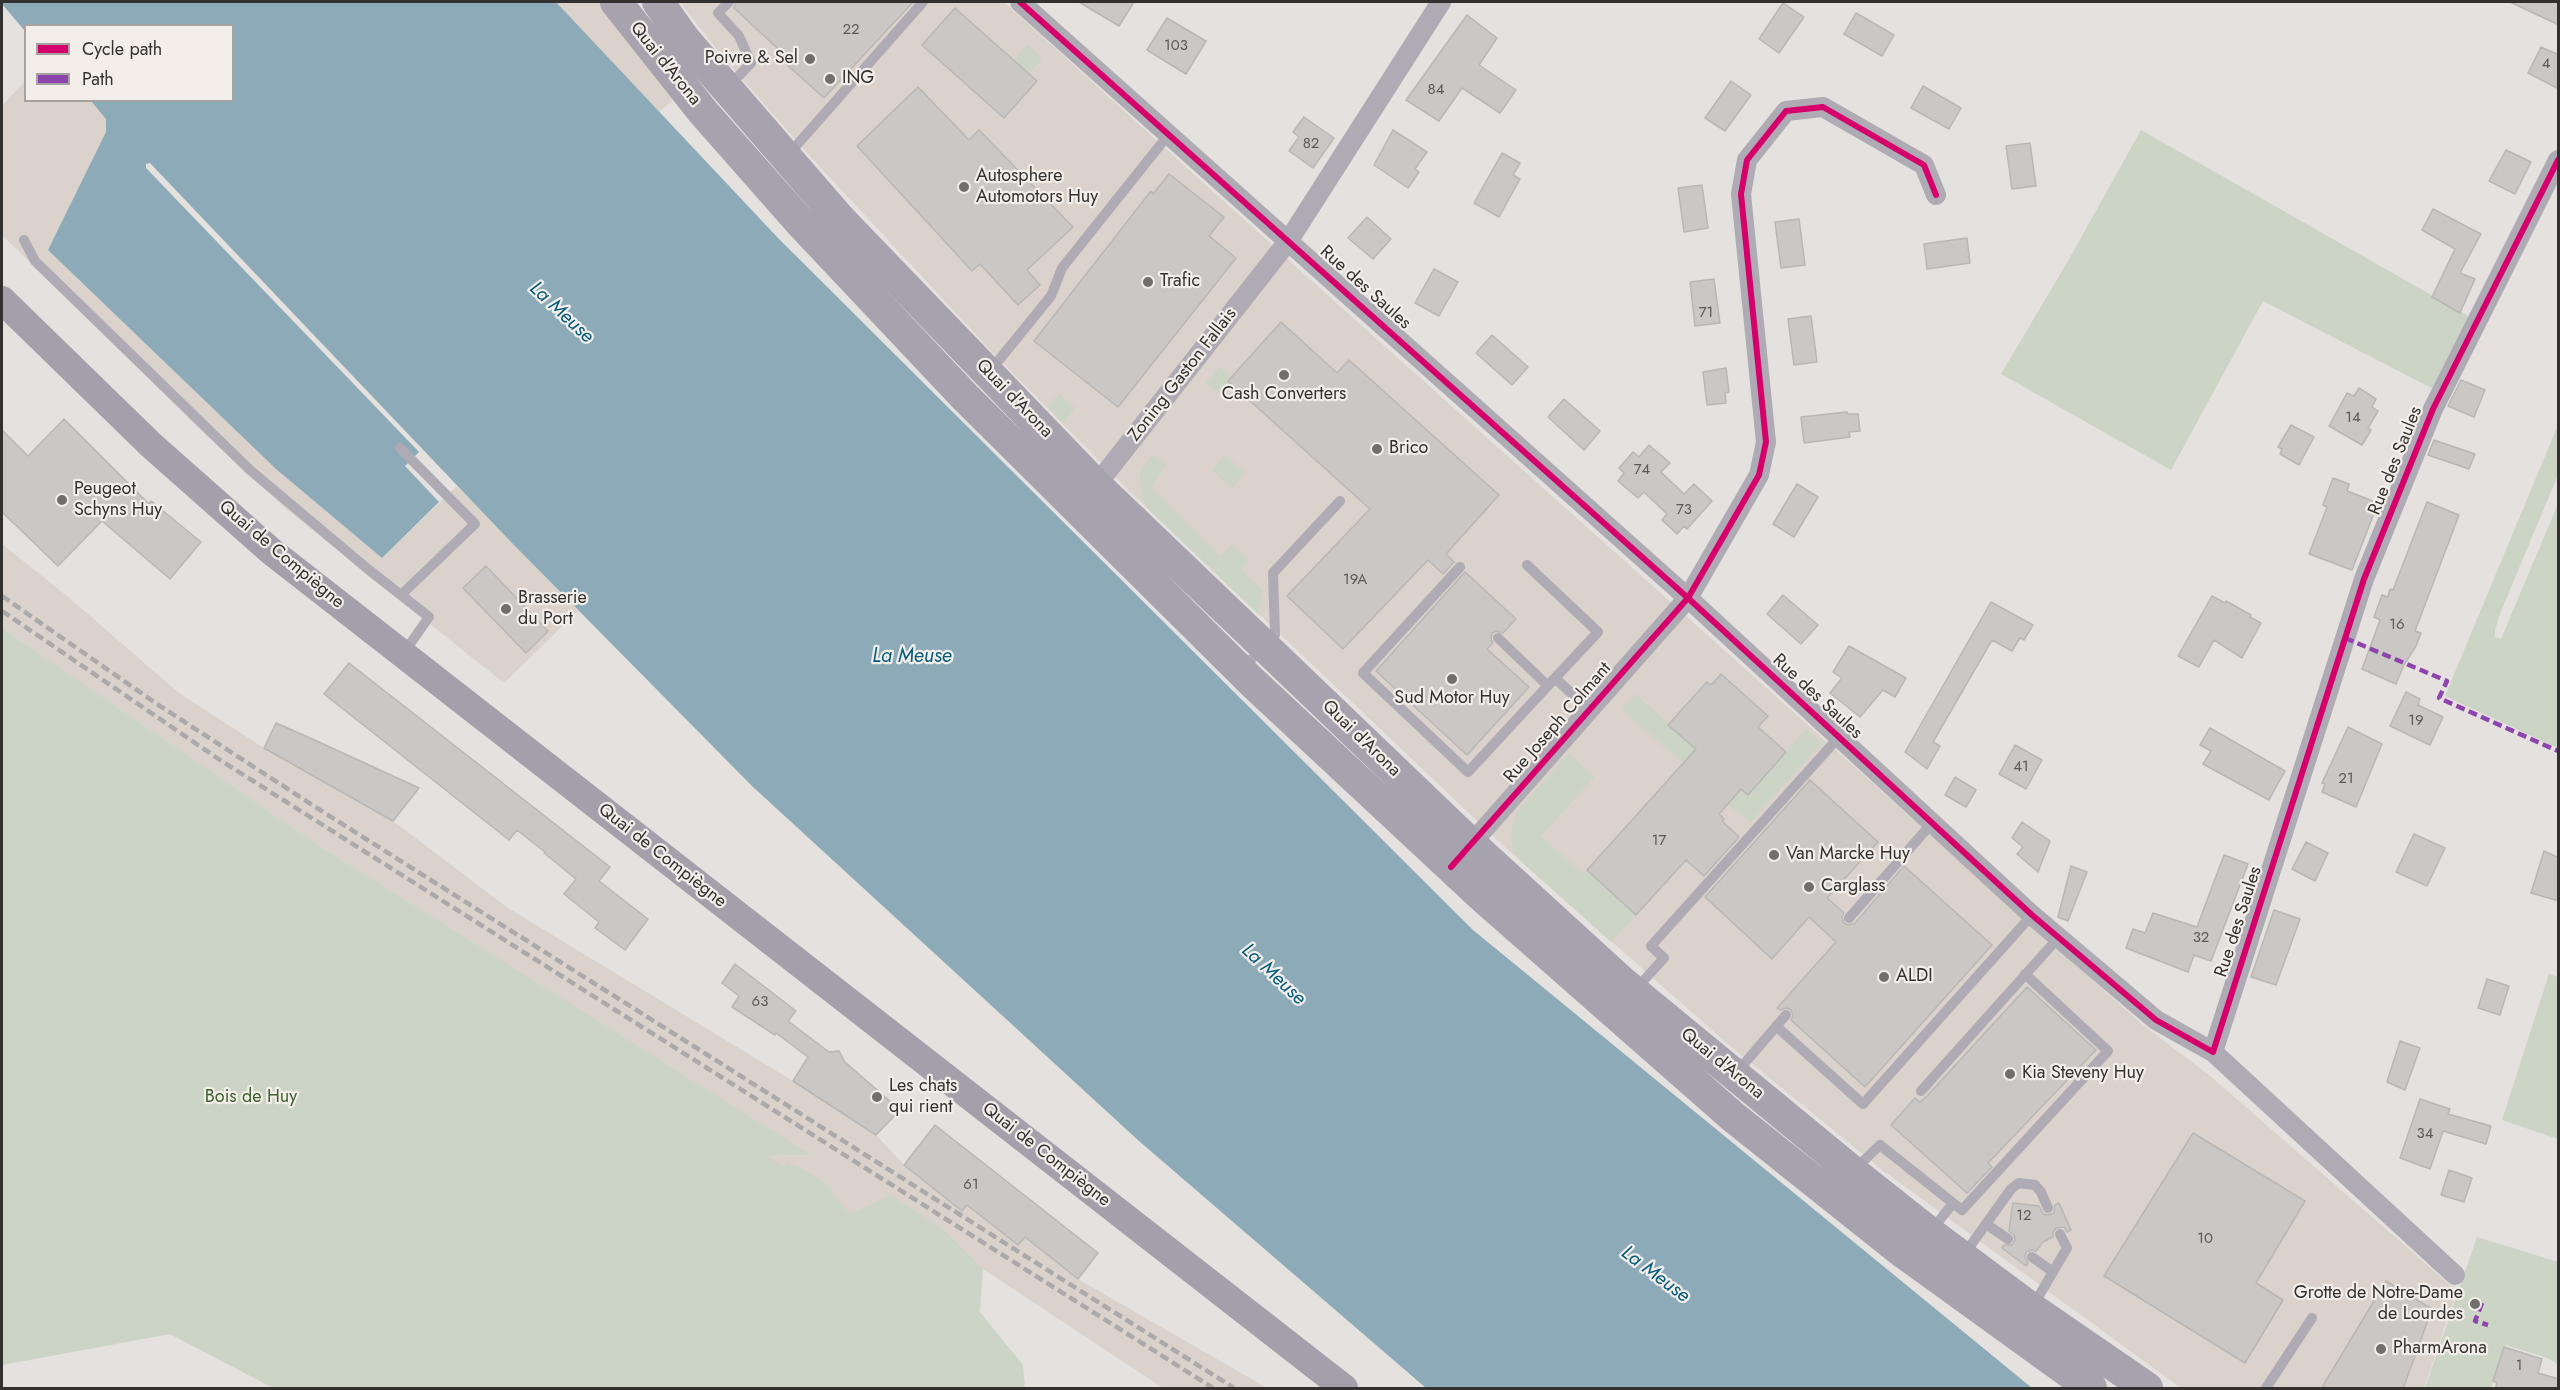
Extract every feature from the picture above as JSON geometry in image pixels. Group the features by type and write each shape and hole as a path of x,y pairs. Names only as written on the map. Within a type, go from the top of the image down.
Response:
{"main road":[{"name":"Quai d'Arona","path":"616,2 654,13 799,221 977,385 1096,485 1471,844 1624,1004"},
{"name":"Quai d'Arona","path":"715,100 786,157 977,385 1076,508 1241,671 1450,867 1624,1004 1843,1184 1930,1233 1962,1257 2044,1333 2091,1389"},
{"name":"Quai de Compiègne","path":"2,300 160,453 272,552 1344,1389"},
{"name":"Quai d'Arona","path":"1843,1184 1900,1250 2147,1389"}],"street":[{"name":"Rue des Saules","path":"1020,2 1688,598 2032,915 2156,1020 2213,1052 2455,1275"},
{"path":"1289,240 1441,2"},
{"path":"1688,598 1759,475 1766,442 1741,195 1747,160 1786,111 1822,107 1924,165 1936,195"},
{"name":"Rue des Saules","path":"2213,1052 2364,579 2433,409 2559,160"},
{"name":"Zoning Gaston Fallais","path":"1076,508 1289,240"},
{"name":"Rue Joseph Colmant","path":"1450,867 1688,598"}],"lane":[{"path":"715,100 752,63 739,36 718,13 729,2"},
{"path":"786,157 923,2"},
{"path":"977,385 1051,296 1062,268 1169,134"},
{"path":"24,240 35,261 250,470 429,617 402,654"},
{"path":"400,448 475,524 401,595"},
{"path":"1241,671 1275,635 1273,573 1340,501"},
{"path":"1460,567 1363,673 1468,772 1598,632 1527,565"},
{"path":"1498,638 1589,710"},
{"path":"1624,1004 1664,958 1651,946 1839,737"},
{"path":"1849,918 1932,822"},
{"path":"1776,1026 1863,1104 2032,915"},
{"path":"1921,1091 2059,937"},
{"path":"1843,1184 1880,1145 1962,1210 2108,1050 2025,974"},
{"path":"1724,1087 1786,1016"},
{"path":"1962,1257 2011,1189 2019,1184 2035,1185 2048,1208"},
{"path":"1930,1233 1953,1203"},
{"path":"1986,1224 2008,1239"},
{"path":"2044,1333 2053,1272 2067,1248 2060,1234"},
{"path":"2032,1257 2053,1272"},
{"path":"2266,1389 2312,1318"}],"shaded area":[{"path":"556,2 600,2 624,38 673,100 659,112"},
{"path":"680,2 1004,2 1304,274 2143,1025 2209,1075 2457,1291 2424,1388 2181,1388 1881,1169 1728,1044 1508,850 1125,487 994,354 807,153 723,57"},
{"path":"24,82 24,102 92,102 106,119 106,132 100,147 48,250 276,469 382,558 457,486 578,611 504,683 285,508 207,436 2,235 2,106"},
{"path":"2,544 67,596 179,693 264,748 393,821 508,908 793,1081 876,1135 904,1165 962,1210 967,1205 1018,1245 1025,1237 1078,1279 1267,1388 1163,1388 983,1269 944,1230 850,1215 832,1193 834,1189 783,1168 765,1156 810,1155 318,845 2,628"}],"green space":[{"path":"1027,45 1042,59 1029,74 1014,60"},
{"path":"2141,130 2477,321 2441,393 2263,301 2171,470 2001,374 2068,261"},
{"path":"1219,367 1232,377 1218,393 1206,383"},
{"path":"1059,394 1075,408 1063,423 1047,406"},
{"path":"2558,425 2558,475 2499,616 2495,637 2501,639 2558,504 2558,748 2445,696"},
{"path":"1154,455 1166,465 1151,488 1220,557 1232,545 1248,561 1240,570 1263,591 1258,614 1149,510 1142,497 1140,478 1141,469"},
{"path":"1225,455 1245,473 1231,488 1212,470"},
{"name":"Bois de Huy","path":"2,628 318,845 811,1155 766,1156 783,1167 787,1163 799,1167 834,1189 832,1193 850,1214 891,1195 944,1230 983,1269 980,1312 1023,1365 1025,1388 273,1388 170,1334 2,1365"},
{"path":"1635,694 1696,749 1683,764 1622,709"},
{"path":"1806,730 1821,743 1750,823 1728,804 1741,789 1748,795"},
{"path":"1569,753 1594,777 1541,836 1583,874 1587,870 1636,915 1611,942 1523,863 1513,850 1511,832 1516,813"},
{"path":"2549,974 2558,977 2558,1139 2502,1120"},
{"path":"2477,1237 2558,1262 2558,1364 2545,1357 2505,1345 2491,1388 2425,1388"}],"water":[{"name":"La Meuse","path":"2,2 556,2 778,238 1473,930 2032,1388 1426,1388 1139,1141 752,786 510,541 150,163 146,164 146,168 419,452 405,466 439,502 382,558 276,469 48,250 106,132 106,119 92,102 234,102 234,24 24,24 24,30"}],"building":[{"path":"736,2 913,2 824,98 785,63 789,59 734,8"},
{"path":"1079,2 1134,2 1119,26"},
{"path":"2510,2 2559,2 2559,25"},
{"path":"1783,3 1804,17 1779,53 1759,39"},
{"path":"955,8 1037,81 1004,118 922,45"},
{"path":"1856,13 1894,35 1882,56 1844,34"},
{"path":"1467,15 1497,38 1479,65 1516,90 1500,113 1462,88 1439,121 1406,100"},
{"path":"1167,18 1206,41 1186,74 1147,50"},
{"path":"2541,47 2559,55 2559,89 2528,73"},
{"path":"1731,81 1751,95 1725,131 1705,118"},
{"path":"1923,86 1961,108 1949,129 1911,108"},
{"name":"Autosphere Automotors Huy","path":"918,87 969,140 979,130 1073,227 1027,270 1040,285 1018,305 980,264 972,271 857,146"},
{"path":"1304,117 1334,138 1313,168 1289,151 1299,137 1293,132"},
{"path":"1393,130 1427,152 1415,169 1419,172 1408,188 1374,165"},
{"path":"2030,143 2036,186 2012,189 2006,146"},
{"path":"2506,150 2531,162 2515,194 2489,181"},
{"path":"1502,153 1520,163 1513,175 1520,179 1499,217 1474,203"},
{"name":"Trafic","path":"1169,174 1224,217 1209,236 1236,258 1118,407 1034,341 1151,191 1153,194"},
{"path":"1702,185 1708,228 1684,232 1678,188"},
{"path":"2433,209 2481,234 2460,273 2475,279 2460,313 2432,297 2455,249 2422,230"},
{"path":"1367,217 1391,239 1373,259 1348,238"},
{"path":"1799,219 1805,265 1781,268 1775,222"},
{"path":"1967,238 1970,263 1927,269 1924,244"},
{"path":"1434,269 1458,282 1439,316 1415,303"},
{"path":"1714,279 1720,323 1695,326 1690,282"},
{"path":"1811,316 1817,362 1794,365 1788,319"},
{"path":"1281,322 1337,373 1349,360 1499,495 1446,554 1454,562 1443,574 1428,560 1343,649 1287,596 1370,509 1228,381"},
{"path":"1492,335 1528,367 1512,385 1476,353"},
{"path":"1726,368 1729,392 1725,393 1726,403 1707,405 1703,372"},
{"path":"2461,380 2485,390 2474,417 2448,406"},
{"path":"2359,388 2376,399 2372,407 2378,411 2368,428 2371,430 2362,445 2329,426 2347,393 2354,396"},
{"path":"1564,399 1600,431 1584,450 1548,417"},
{"path":"1847,412 1858,414 1860,431 1849,432 1850,437 1804,443 1801,417"},
{"name":"Peugeot Schyns Huy","path":"64,419 149,504 151,501 201,542 170,579 102,521 58,566 2,512 2,430 28,456"},
{"path":"2291,425 2314,437 2299,465 2280,454 2282,449 2278,447"},
{"path":"2434,440 2475,454 2469,469 2428,455"},
{"path":"1649,445 1670,463 1661,472 1684,494 1694,484 1712,501 1687,529 1684,526 1677,534 1662,520 1667,514 1644,492 1638,498 1618,481 1624,473 1619,468 1633,452 1639,457"},
{"path":"2333,478 2349,484 2347,491 2378,503 2352,570 2309,554 2327,507 2323,505"},
{"path":"1797,484 1818,497 1794,537 1773,524"},
{"path":"2427,502 2459,515 2415,631 2421,633 2396,684 2362,669 2380,620 2374,617 2382,595 2388,597 2390,589 2393,590"},
{"name":"Brasserie du Port","path":"486,566 548,631 526,653 463,588"},
{"name":"Sud Motor Huy","path":"1465,572 1516,619 1503,633 1496,631 1492,633 1493,643 1487,649 1529,687 1467,755 1376,671"},
{"path":"1783,595 1818,625 1801,644 1767,614"},
{"path":"2212,596 2225,603 2226,601 2261,623 2242,658 2214,640 2199,667 2178,656"},
{"path":"1991,602 2033,625 2024,640 2020,638 2012,651 1992,640 1933,742 1940,746 1927,769 1905,752"},
{"path":"1849,646 1906,678 1895,697 1883,690 1860,717 1830,693 1842,678 1833,672"},
{"path":"349,663 610,867 599,881 648,919 625,950 595,928 599,922 564,894 576,879 545,852 517,830 509,840 324,694"},
{"path":"1721,674 1768,716 1758,727 1786,752 1748,795 1741,789 1719,814 1724,819 1722,821 1739,837 1704,876 1686,860 1636,915 1587,870 1696,749 1668,725 1707,682 1711,685"},
{"path":"2406,692 2420,699 2418,705 2443,717 2430,745 2390,726"},
{"path":"276,723 419,788 393,821 264,748"},
{"path":"2348,727 2382,744 2356,807 2322,792 2325,784 2322,783"},
{"path":"2210,728 2285,771 2269,800 2203,764 2211,751 2200,745"},
{"path":"2015,745 2042,760 2026,789 1999,774"},
{"path":"1955,777 1976,790 1966,807 1945,795"},
{"path":"1810,780 1878,842 1827,898 1844,913 1842,917 1844,923 1848,925 1855,923 1904,866 1992,945 1865,1087 1791,1020 1793,1016 1791,1010 1777,1008 1836,942 1809,917 1772,959 1705,897"},
{"path":"2022,822 2050,841 2038,872 2017,854 2023,847 2012,838"},
{"path":"2414,834 2445,848 2427,886 2396,872"},
{"path":"2306,842 2328,853 2315,881 2292,869"},
{"path":"2544,851 2559,858 2559,901 2531,893"},
{"path":"2224,855 2248,864 2211,961 2194,955 2188,972 2126,948 2133,929 2145,933 2153,913 2197,927"},
{"path":"2071,866 2087,872 2068,921 2058,917"},
{"path":"2274,910 2300,919 2276,985 2251,977"},
{"path":"735,964 796,1011 788,1021 829,1052 839,1051 845,1062 900,1110 876,1135 793,1081 808,1057 776,1033 775,1035 732,1007 739,996 722,983"},
{"path":"2487,979 2509,986 2500,1015 2478,1008"},
{"name":"Kia Steveny Huy","path":"2027,987 2096,1050 1988,1163 1992,1167 1967,1193 1891,1125 1915,1098 1920,1102 1927,1096"},
{"path":"2400,1041 2420,1048 2405,1090 2387,1082"},
{"path":"2420,1099 2450,1109 2448,1114 2491,1126 2486,1144 2443,1131 2430,1169 2400,1158"},
{"path":"935,1125 1098,1253 1078,1279 1025,1237 1018,1245 967,1205 962,1211 904,1165"},
{"path":"2193,1133 2305,1201 2256,1283 2283,1300 2245,1363 2104,1276"},
{"path":"2449,1170 2472,1178 2464,1202 2441,1195"},
{"path":"2013,1203 2039,1206 2043,1214 2048,1215 2054,1213 2055,1205 2059,1203 2071,1230 2067,1232 2064,1227 2056,1228 2053,1237 2043,1242 2036,1251 2026,1252 2025,1257 2028,1263 2026,1266 2002,1248 2004,1245 2012,1245 2015,1240 2014,1235 2009,1231"},
{"name":"PharmArona","path":"2386,1281 2432,1309 2403,1389 2321,1389"},
{"path":"2504,1347 2542,1359 2538,1373 2559,1379 2559,1389 2495,1389 2497,1383 2493,1381"}],"railway":[{"path":"2,596 157,704 317,808 1234,1388"},
{"path":"2,611 220,760 1213,1388"}],"marked path":[{"path":"2345,638 2447,681 2439,698 2558,751"},
{"path":"2482,1303 2475,1321 2488,1325"}],"cycle path":[{"path":"1020,2 1688,598 2032,915 2156,1020 2213,1052 2364,579 2433,409 2558,160"},
{"path":"1451,867 1688,598 1759,475 1766,442 1741,194 1747,160 1786,111 1823,107 1924,165 1936,195"}],"place":[{"name":"Poivre & Sel","path":"810,59"},
{"name":"ING","path":"830,79"},
{"name":"Autosphere Automotors Huy","path":"964,187"},
{"name":"Trafic","path":"1148,282"},
{"name":"Cash Converters","path":"1284,375"},
{"name":"Brico","path":"1377,449"},
{"name":"Peugeot Schyns Huy","path":"62,500"},
{"name":"Brasserie du Port","path":"506,609"},
{"name":"Sud Motor Huy","path":"1452,679"},
{"name":"Van Marcke Huy","path":"1774,855"},
{"name":"Carglass","path":"1809,887"},
{"name":"ALDI","path":"1884,977"},
{"name":"Kia Steveny Huy","path":"2010,1074"},
{"name":"Les chats qui rient","path":"877,1097"},
{"name":"Grotte de Notre-Dame de Lourdes","path":"2475,1304"},
{"name":"PharmArona","path":"2381,1349"}]}
